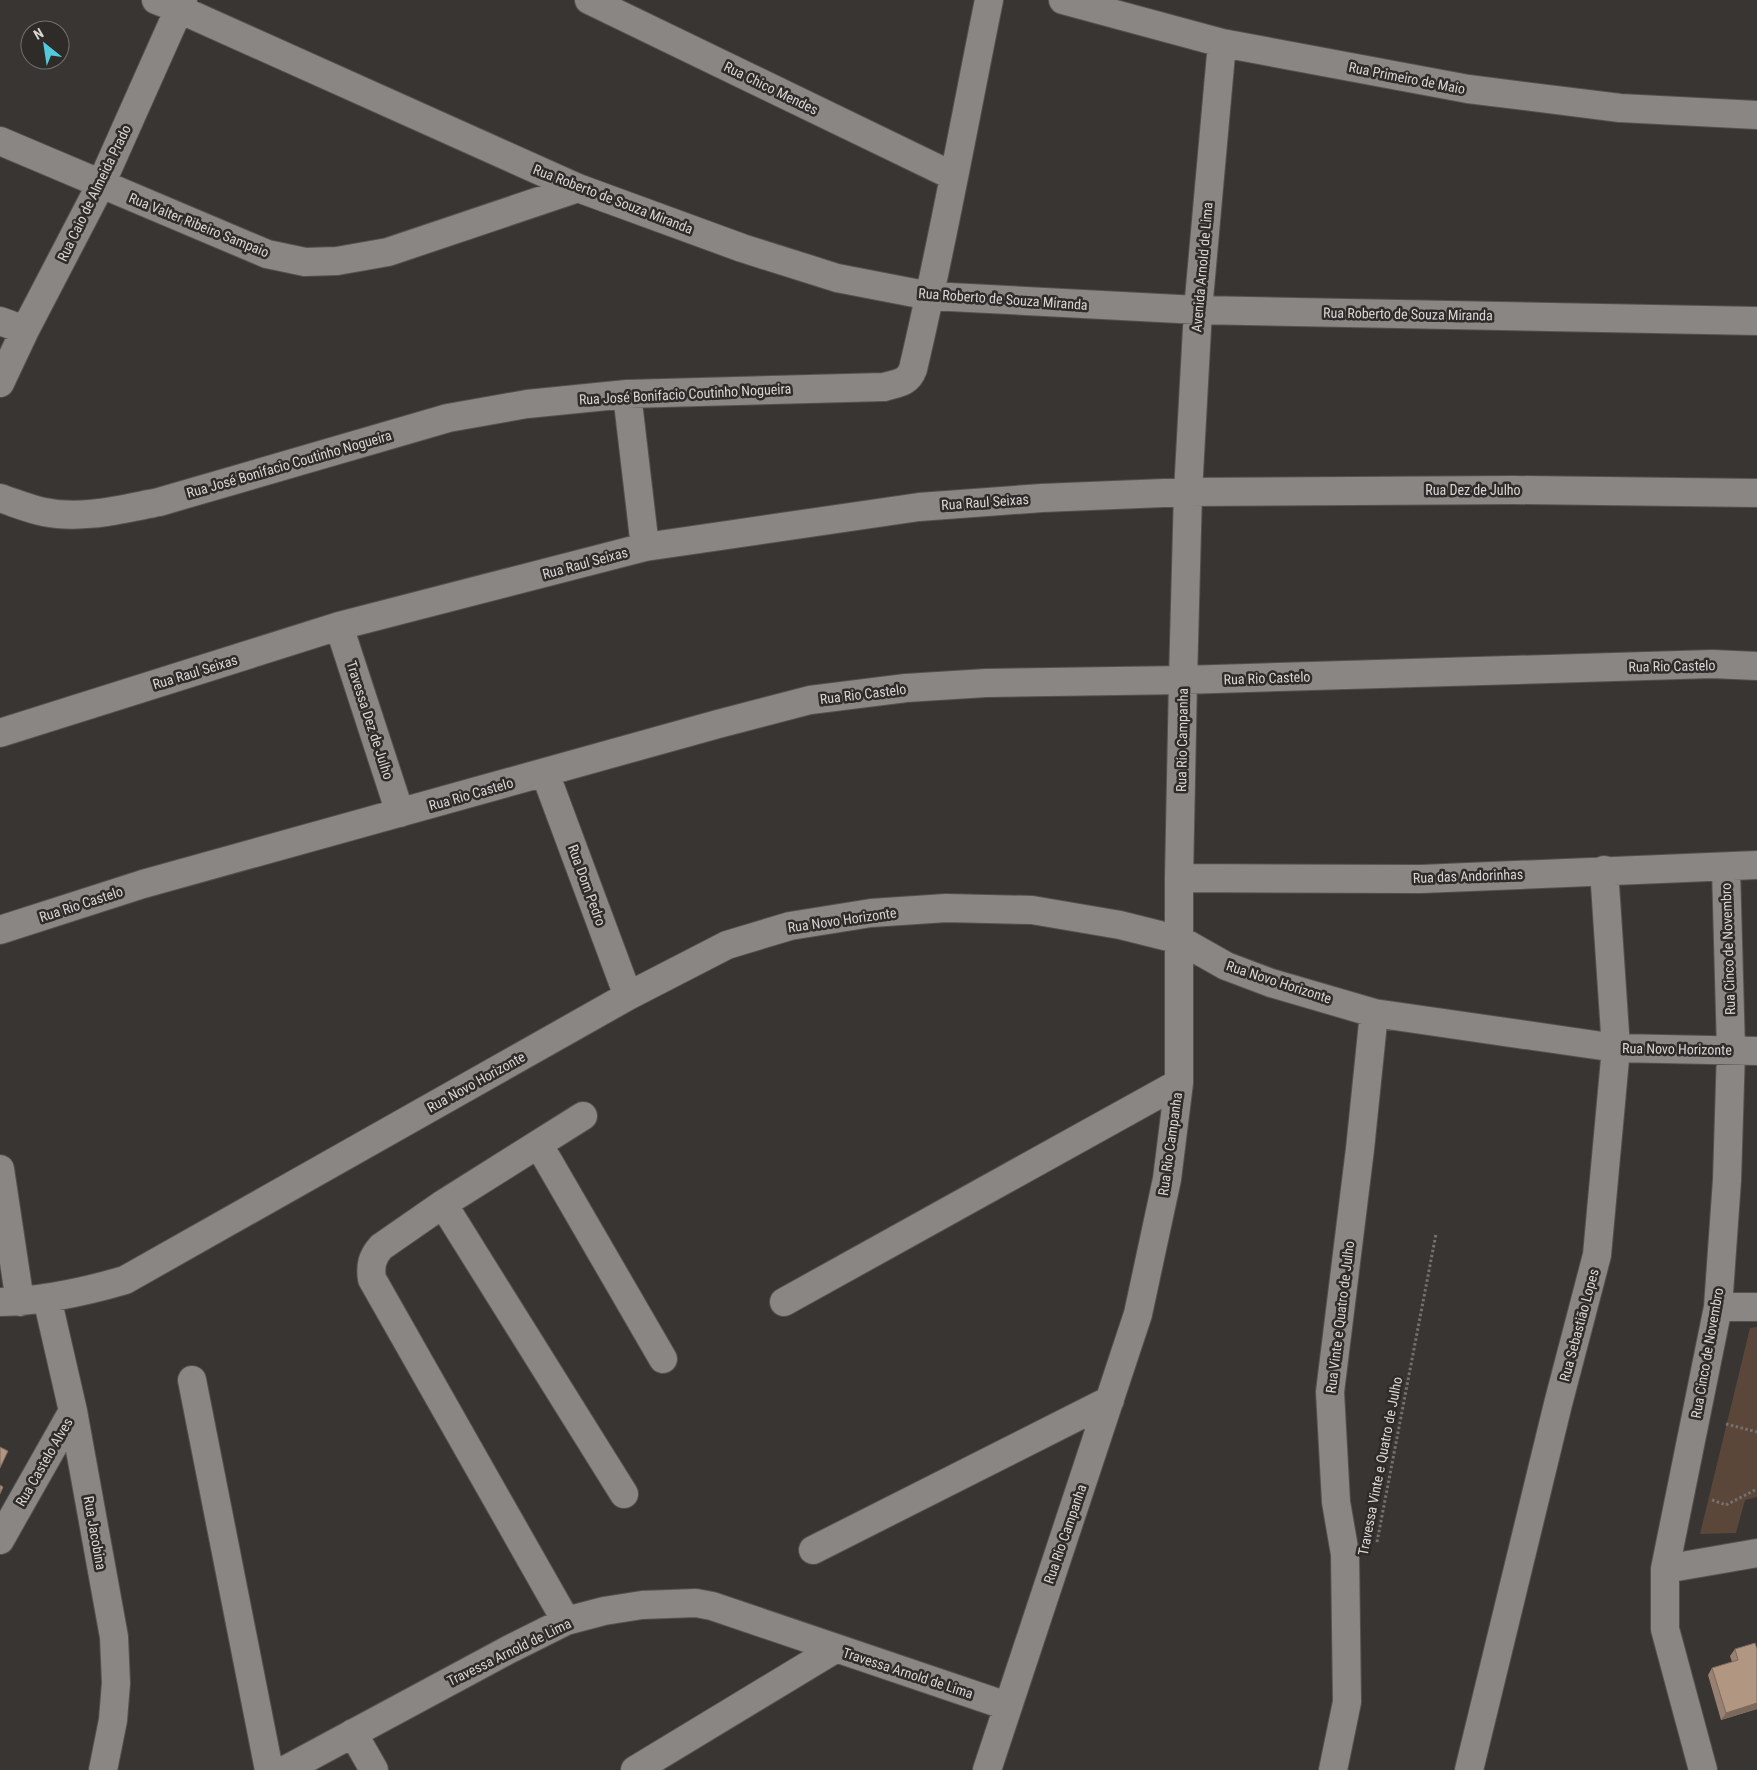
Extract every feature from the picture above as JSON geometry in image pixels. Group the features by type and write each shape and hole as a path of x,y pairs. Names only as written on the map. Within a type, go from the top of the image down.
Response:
{"street":[{"name":"Rua Chico Mendes","path":"589,0 953,176"},
{"name":"Rua José Bonifacio Coutinho Nogueira","path":"0,498 45,512 75,515 110,512 159,502 448,418 527,404 627,394 884,387 906,380 911,376 914,369 930,296 989,0"},
{"name":"Rua Primeiro de Maio","path":"1063,0 1222,43 1468,89 1620,108 1757,115"},
{"name":"Rua Caio de Almeida Prado","path":"0,383 25,330 101,184 172,3"},
{"name":"Rua Roberto de Souza Miranda","path":"172,3 578,188 742,248 837,278 930,296 1198,310 1757,321"},
{"name":"Avenida Arnold de Lima","path":"1188,492 1198,310 1222,43"},
{"name":"Rua Valter Ribeiro Sampaio","path":"0,141 267,254 305,262 338,261 388,252 578,188"},
{"path":"0,321 25,330"},
{"path":"627,394 645,547"},
{"name":"Rua Dez de Julho","path":"1188,492 1514,490 1757,493"},
{"name":"Rua Raul Seixas","path":"0,733 339,626 645,547 919,507 1042,498 1188,492"},
{"name":"Rua Rio Campanha","path":"987,1770 1138,1314 1167,1179 1179,1082 1179,878 1188,492"},
{"name":"Travessa Dez de Julho","path":"339,626 400,813"},
{"name":"Rua Rio Castelo","path":"0,930 143,884 810,700 906,688 986,683 1183,680 1712,664 1757,666"},
{"name":"Rua Dom Pedro","path":"545,773 628,996"},
{"name":"Rua das Andorinhas","path":"1179,878 1421,879 1604,870 1726,868 1757,865"},
{"name":"Rua Cinco de Novembro","path":"1703,1770 1665,1629 1665,1569 1718,1307 1727,1180 1744,1050 1726,868"},
{"name":"Rua Sebastião Lopes","path":"1469,1770 1558,1404 1597,1255 1616,1048 1604,870"},
{"name":"Rua Novo Horizonte","path":"10,1302 89,1291 125,1280 628,996 727,945 790,926 871,914 946,908 1032,910 1120,925 1180,940 1226,966 1271,983 1374,1012 1616,1048 1744,1050"},
{"name":"Rua Vinte e Quatro de Julho","path":"1333,1770 1346,1702 1346,1573 1345,1554 1336,1502 1330,1392 1360,1149 1374,1012"},
{"path":"784,1302 1179,1082"},
{"path":"566,1621 372,1279 371,1269 374,1255 380,1247 583,1116"},
{"path":"539,1145 663,1359"},
{"path":"0,1169 10,1302"},
{"path":"444,1204 624,1494"},
{"name":"Rua Jacobina","path":"47,1298 73,1411 114,1637 116,1683 114,1720 103,1770"},
{"path":"1718,1307 1757,1307"},
{"path":"192,1380 269,1770"},
{"path":"813,1550 1110,1400"},
{"name":"Rua Castelo Alves","path":"0,1540 73,1411"},
{"path":"1665,1569 1757,1553"},
{"name":"Travessa Arnold de Lima","path":"285,1770 508,1650 566,1621 604,1611 642,1605 696,1603 712,1606 1007,1706"},
{"path":"635,1770 835,1649"},
{"path":"353,1733 374,1770"}],"path":[{"name":"Travessa Vinte e Quatro de Julho","path":"1376,1546 1436,1234"},
{"path":"1681,1491 1726,1504 1757,1489"}],"shaded area":[{"path":"1757,1327 1757,1497 1745,1500 1736,1533 1700,1534 1750,1328"}],"building":[{"path":"0,1447 8,1451 0,1468"},
{"path":"1755,1643 1757,1649 1757,1703 1726,1713 1712,1668 1738,1660 1735,1649"}]}
